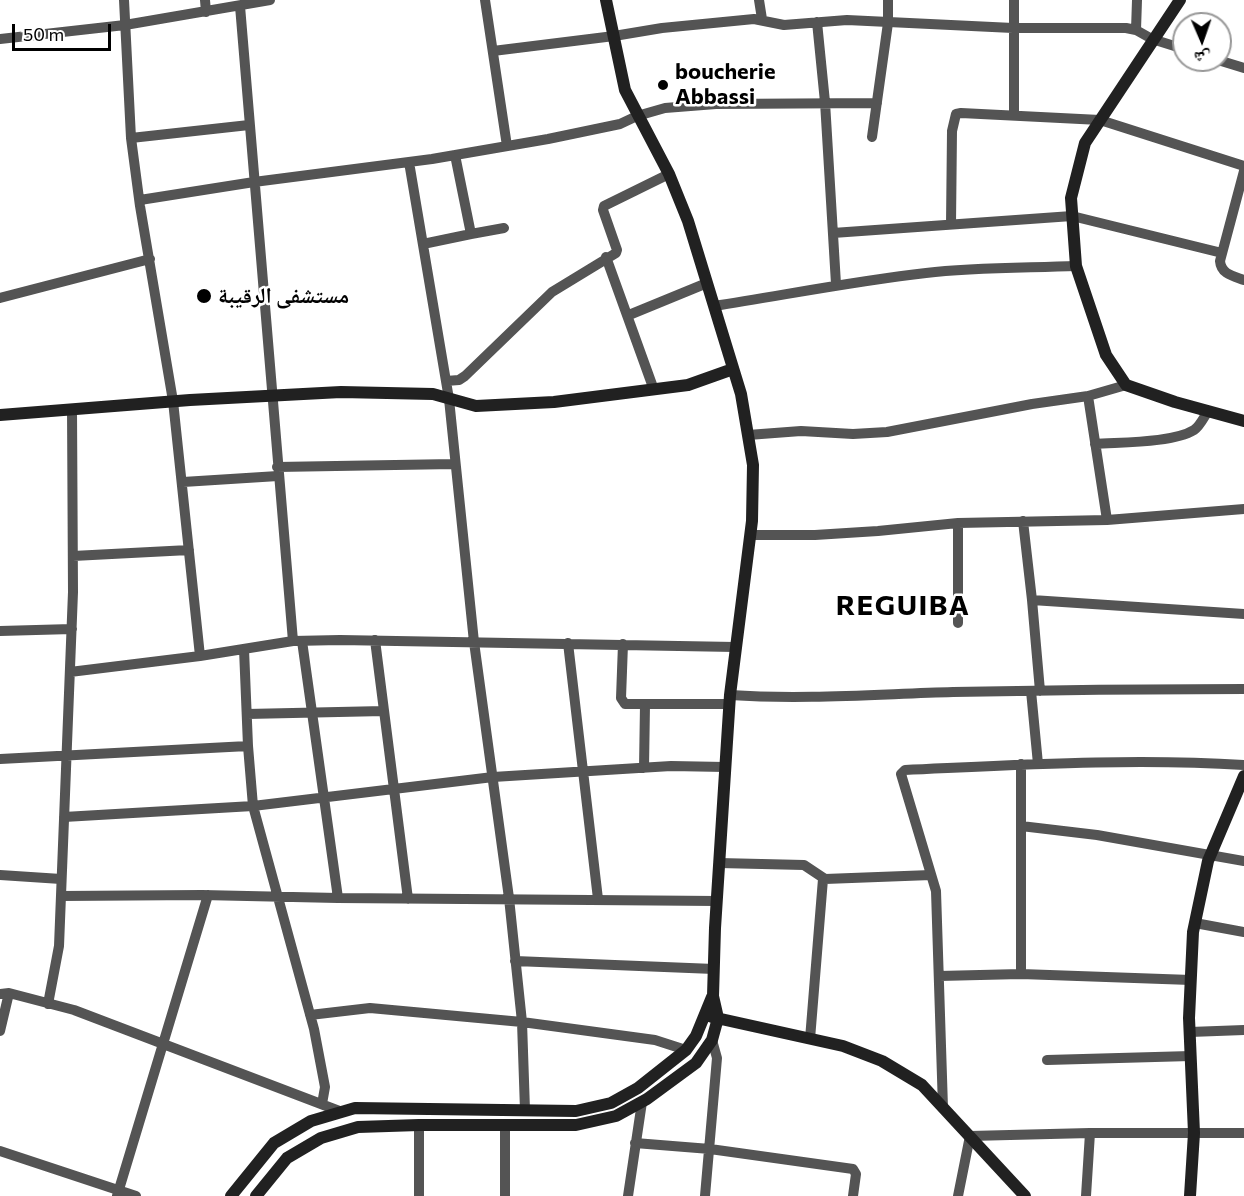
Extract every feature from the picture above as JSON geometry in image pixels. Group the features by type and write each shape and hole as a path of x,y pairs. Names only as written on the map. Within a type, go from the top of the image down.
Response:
{"main road":[{"path":"256,1196 287,1158 321,1138 358,1127 576,1125 616,1116 642,1102 696,1063 712,1040 725,767 735,647 750,535 753,465 741,394 688,221 669,174 625,90 606,0"},
{"path":"1180,0 1085,143 1071,198 1076,266 1106,355 1126,385 1175,402 1244,421"},
{"path":"0,415 173,401 341,392 433,394 476,406 554,402 688,385 733,369"},
{"path":"1190,1196 1194,1133 1190,1032 1195,923 1210,855 1244,776"},
{"path":"712,1017 843,1046 882,1061 922,1085 1025,1196"},
{"path":"231,1196 274,1143 311,1121 355,1108 576,1111 611,1103 638,1088 686,1050 712,1017"}],"street":[{"path":"124,0 131,138 173,401 200,656"},
{"path":"205,0 206,12"},
{"path":"0,39 125,25 270,0"},
{"path":"484,0 507,146"},
{"path":"759,0 762,19"},
{"path":"872,137 888,23 888,0"},
{"path":"1014,0 1014,116"},
{"path":"1136,30 1137,0"},
{"path":"240,6 278,472 298,641 338,898"},
{"path":"493,51 662,28 762,19 776,24 847,20 1013,28 1126,28 1172,45"},
{"path":"816,22 825,102 836,284"},
{"path":"140,200 507,146 620,124 659,109 716,104 877,103"},
{"path":"951,224 952,130 956,114 961,112 1100,120 1244,166"},
{"path":"131,138 249,125"},
{"path":"455,155 471,234"},
{"path":"409,162 449,399 474,642 509,898 522,1022 525,1110"},
{"path":"1244,171 1220,268 1225,273 1244,280"},
{"path":"446,381 459,380 465,376 552,292 616,253 603,206 669,174"},
{"path":"833,233 1072,216 1222,253"},
{"path":"423,244 504,228"},
{"path":"606,257 654,390"},
{"path":"0,298 150,259"},
{"path":"714,306 836,284 929,272 1076,266"},
{"path":"628,315 707,283"},
{"path":"748,435 793,431 853,434 887,432 1032,404 1088,396 1126,385"},
{"path":"1088,396 1107,520"},
{"path":"48,1004 59,946 67,757 72,629 72,409"},
{"path":"1095,444 1181,435 1196,429 1208,411"},
{"path":"183,482 278,472 454,464"},
{"path":"750,535 815,535 958,523 1107,520 1244,509"},
{"path":"1023,521 1032,600 1038,764"},
{"path":"958,523 958,622"},
{"path":"73,556 189,550"},
{"path":"1032,600 1244,614"},
{"path":"0,631 72,629"},
{"path":"375,640 408,899"},
{"path":"70,672 298,641 375,640 735,647"},
{"path":"568,643 598,899"},
{"path":"623,644 622,702 625,704 645,705 752,696 866,696 1244,688"},
{"path":"244,649 253,806 310,1015 325,1087 322,1104"},
{"path":"644,768 645,705"},
{"path":"247,714 384,711"},
{"path":"0,759 248,746"},
{"path":"943,1108 936,891 901,774 905,771 1038,764 1141,762 1244,765"},
{"path":"1021,765 1021,974"},
{"path":"64,817 253,806 493,777 644,768 725,767"},
{"path":"1021,826 1097,835 1244,861"},
{"path":"719,863 804,865 823,879 931,875"},
{"path":"0,875 61,879"},
{"path":"810,1039 823,879"},
{"path":"61,896 208,895 717,901"},
{"path":"118,1193 208,895"},
{"path":"1195,923 1244,932"},
{"path":"515,961 714,969"},
{"path":"939,976 1021,974 1191,980"},
{"path":"0,1031 4,994 74,1010 342,1112"},
{"path":"310,1015 370,1008 522,1022 655,1040 686,1050"},
{"path":"1190,1032 1244,1030"},
{"path":"705,1196 717,1058 712,1040"},
{"path":"1047,1060 1191,1056"},
{"path":"628,1196 642,1102"},
{"path":"419,1125 419,1196"},
{"path":"505,1125 505,1196"},
{"path":"1086,1196 1090,1133"},
{"path":"958,1196 970,1136 1244,1133"},
{"path":"635,1143 710,1149 853,1169 856,1174 852,1196"},
{"path":"0,1150 118,1193 136,1196"}],"place":[{"name":"boucherie Abbassi","path":"663,85"},
{"name":"مستشفى الرقيبة","path":"204,296"}],"district":[{"name":"REGUIBA","path":"903,606"}]}
